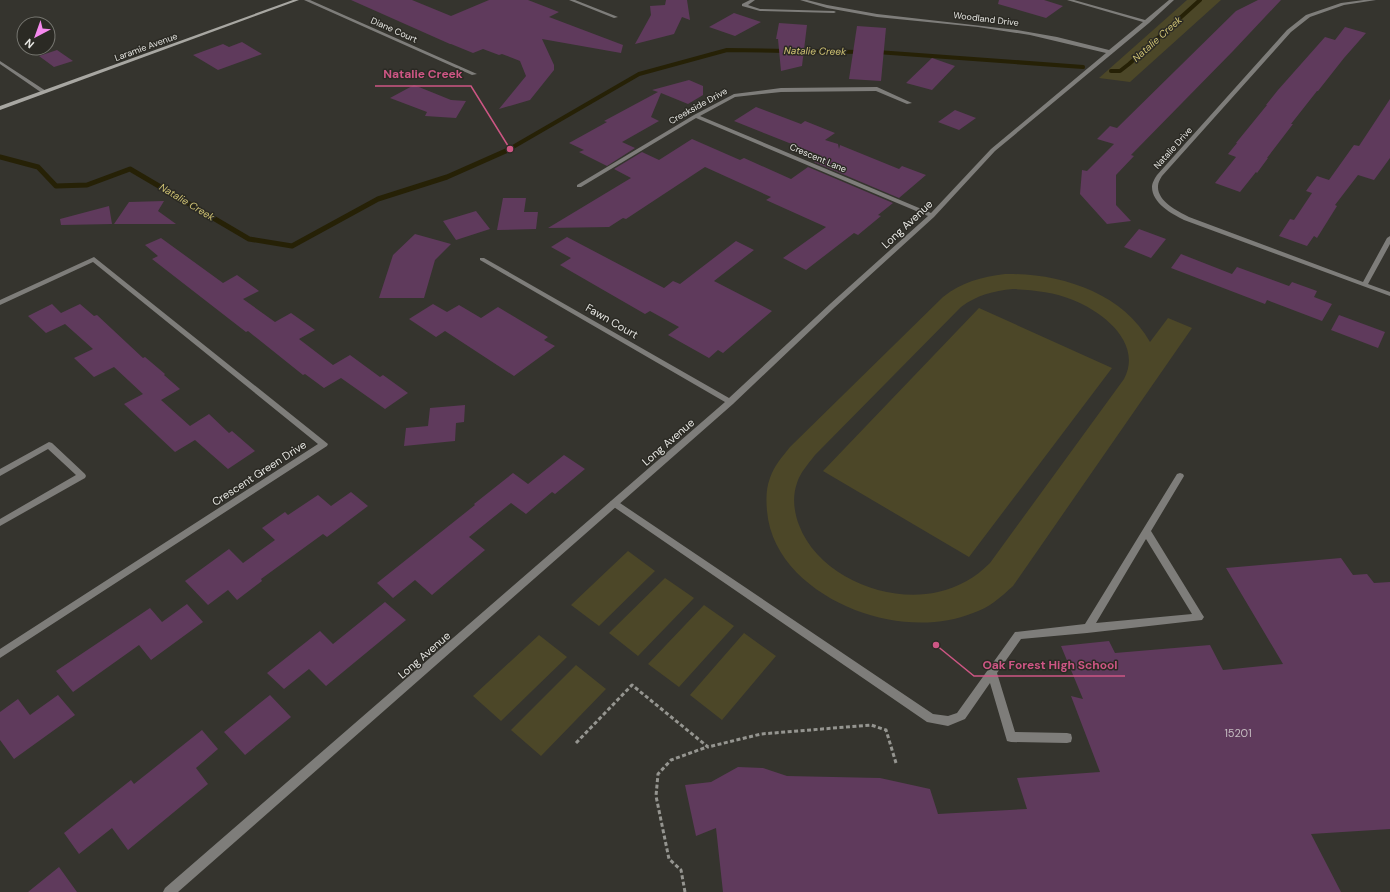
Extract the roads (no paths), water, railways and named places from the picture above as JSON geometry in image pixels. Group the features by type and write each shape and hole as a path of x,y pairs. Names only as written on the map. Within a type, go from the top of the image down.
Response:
{"street":[{"name":"Laramie Avenue","path":"0,108 288,1 297,0"},
{"name":"Diane Court","path":"306,0 474,74"},
{"path":"571,0 616,17"},
{"name":"Woodland Drive","path":"753,0 744,4 760,10 859,13 1010,30 1055,37 1110,52"},
{"name":"Woodland Drive","path":"802,0 859,13"},
{"path":"1069,0 1147,22"},
{"name":"Long Avenue","path":"170,892 730,402 832,306 932,216 993,150 1172,0"},
{"name":"Natalie Drive","path":"1374,0 1344,4 1308,16 1289,31 1159,176 1155,186 1156,194 1166,205 1187,219 1390,294"},
{"path":"0,62 44,92"},
{"name":"Creekside Drive","path":"579,186 696,116 734,96 781,90 877,89 909,102"},
{"name":"Crescent Lane","path":"696,116 932,216"},
{"path":"1365,284 1390,238"},
{"name":"Crescent Green Drive","path":"0,303 94,259 324,444 0,654"},
{"name":"Fawn Court","path":"482,259 730,402"},
{"path":"0,473 49,445 82,476 0,523"},
{"path":"1087,628 1180,476"},
{"path":"614,503 931,720 948,721 961,716 1018,635 1199,617 1146,531"},
{"path":"992,672 1011,737 1067,738"}],"waterway":[{"name":"Natalie Creek","path":"1111,71 1120,71 1129,64 1200,0"},
{"name":"Natalie Creek","path":"507,151 639,74 727,50 787,51"},
{"name":"Natalie Creek","path":"797,51 861,52"},
{"name":"Natalie Creek","path":"877,52 1083,67"},
{"name":"Natalie Creek","path":"0,157 38,167 56,186 87,185 130,169 249,239 292,246 378,199 447,177 507,151"}],"place":[{"name":"Natalie Creek","path":"510,149"},
{"name":"Oak Forest High School","path":"936,645"}]}
